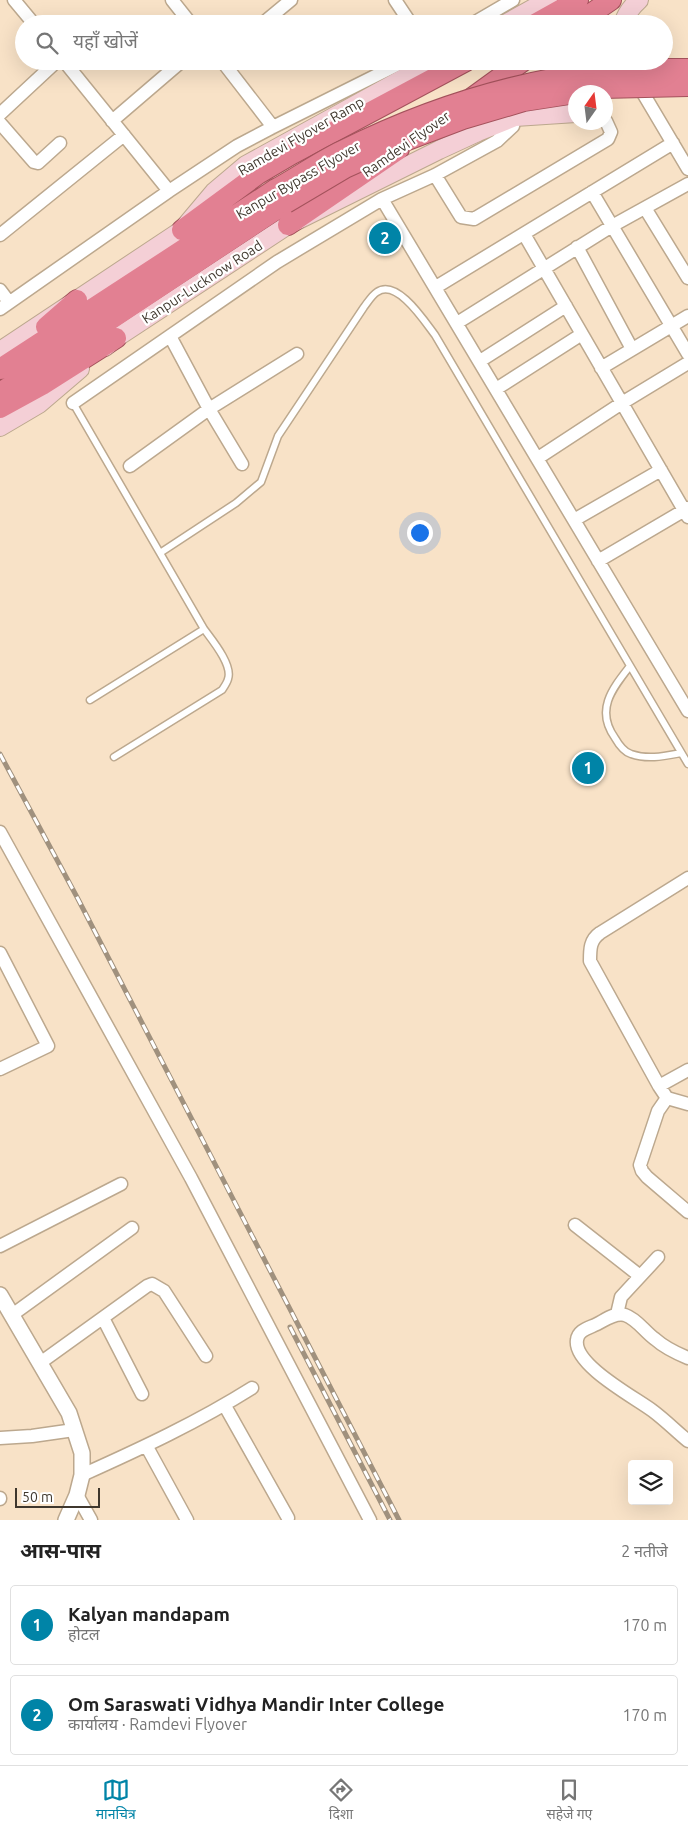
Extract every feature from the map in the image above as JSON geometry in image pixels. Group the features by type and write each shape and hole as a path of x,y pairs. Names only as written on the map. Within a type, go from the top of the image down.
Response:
{"highway":[{"path":"560,15 594,3"},
{"path":"584,15 594,3"},
{"name":"Kanpur Bypass Flyover","path":"673,70 688,69"},
{"path":"182,230 252,169 292,154 449,70"},
{"name":"Ramdevi Flyover","path":"288,225 405,146 511,70"},
{"name":"Kanpur Bypass Flyover","path":"0,393 174,275 341,152 401,124 522,84 598,72 658,70"},
{"name":"Kanpur Bypass Flyover","path":"613,88 688,86"},
{"name":"Kanpur Bypass Flyover","path":"0,369 281,196 405,141 455,122 524,102 568,94"},
{"path":"0,369 77,300"},
{"path":"0,408 42,385 116,338"}],"main road":[{"path":"521,15 548,0"},
{"path":"626,13 639,0"},
{"name":"Ramdevi Flyover Ramp","path":"252,169 420,70"},
{"path":"611,85 613,70"},
{"name":"Kanpur-Lucknow Road","path":"0,427 39,404 116,338 288,225 478,132 516,118 568,114"},
{"path":"0,351 182,230"}],"street":[{"path":"14,0 26,15"},
{"path":"172,0 184,15"},
{"path":"273,15 291,0"},
{"path":"395,0 405,15"},
{"path":"487,15 513,0"},
{"path":"0,114 47,70"},
{"path":"71,70 169,191"},
{"path":"112,120 171,70"},
{"path":"229,70 273,127"},
{"path":"0,290 5,306 169,191 237,146 387,70"},
{"path":"629,70 688,169"},
{"path":"73,403 277,262 382,199 434,175 497,141 513,126 516,118"},
{"path":"0,123 34,162 38,163 60,143"},
{"path":"434,175 461,217 474,219 608,138 610,130"},
{"path":"0,235 124,135"},
{"path":"436,287 673,143"},
{"path":"457,323 577,247 688,184"},
{"path":"592,192 688,354"},
{"path":"382,199 688,711"},
{"path":"645,208 688,278"},
{"path":"524,234 687,512 598,561"},
{"path":"577,247 632,349"},
{"path":"480,361 566,306"},
{"path":"601,368 688,316"},
{"path":"496,388 582,334"},
{"path":"170,336 209,409 242,464"},
{"path":"130,466 209,409 297,354"},
{"path":"538,458 622,403 688,363"},
{"path":"574,520 661,470"},
{"path":"0,832 191,1178 370,1520"},
{"path":"688,878 600,933 595,937 590,946 590,961 658,1086 667,1098 688,1104"},
{"path":"0,953 48,1046 0,1069"},
{"path":"658,1086 688,1070"},
{"path":"667,1098 658,1111 640,1165 647,1177 688,1212"},
{"path":"0,1246 121,1184"},
{"path":"575,1225 640,1276"},
{"path":"12,1315 132,1228"},
{"path":"617,1314 621,1297 658,1257"},
{"path":"40,1363 146,1286 152,1284 164,1291 206,1356"},
{"path":"0,1295 69,1413 82,1453 82,1475 77,1495 66,1520"},
{"path":"688,1358 664,1346 634,1320 625,1315 617,1314 579,1334 577,1339 577,1346 582,1356 593,1368 653,1411 688,1441"},
{"path":"103,1318 142,1394"},
{"path":"82,1475 147,1447 225,1406 252,1388"},
{"path":"225,1406 288,1518"},
{"path":"0,1438 74,1430"},
{"path":"147,1447 186,1520"},
{"path":"77,1495 90,1520"}],"lane":[{"path":"160,553 236,503 261,482 278,436 364,306 377,292 384,290 394,291 404,298 435,335 688,764"},
{"path":"73,403 204,628 226,661 230,672 222,690 114,757"},
{"path":"90,700 204,628"},
{"path":"630,666 614,686 608,700 606,720 610,730 625,751 631,754 642,757 657,757 681,753"}],"railway":[{"path":"0,754 78,899 399,1520"},
{"path":"290,1327 390,1520"}],"place":[{"name":"Om Saraswati Vidhya Mandir Inter College","path":"385,238"},
{"name":"Kalyan mandapam","path":"588,768"}]}
